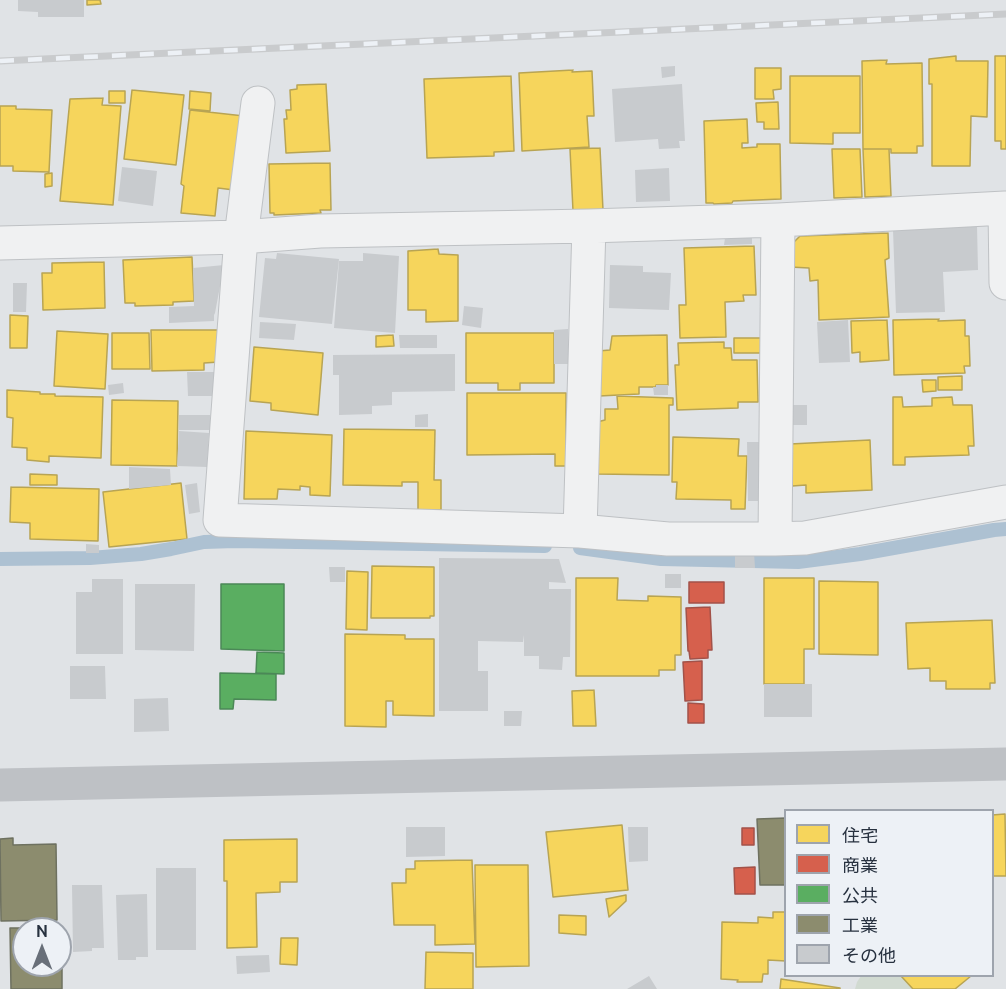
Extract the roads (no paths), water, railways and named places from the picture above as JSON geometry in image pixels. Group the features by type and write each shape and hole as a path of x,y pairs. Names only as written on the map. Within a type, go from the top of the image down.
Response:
{"street":[{"path":"258,103 241,237 220,520 580,531 668,539 776,539 805,538 1006,502"},
{"path":"0,243 241,237 320,231 778,220 1006,208 1006,284"},
{"path":"776,539 778,220"},
{"path":"580,531 589,226"},
{"path":"0,785 1006,764"}],"waterway":[{"path":"580,548 661,559 798,562 860,554 1006,529"},
{"path":"0,559 90,558 141,554 204,542 235,541 545,546"}],"railway":[{"path":"0,61 1006,14"}]}
